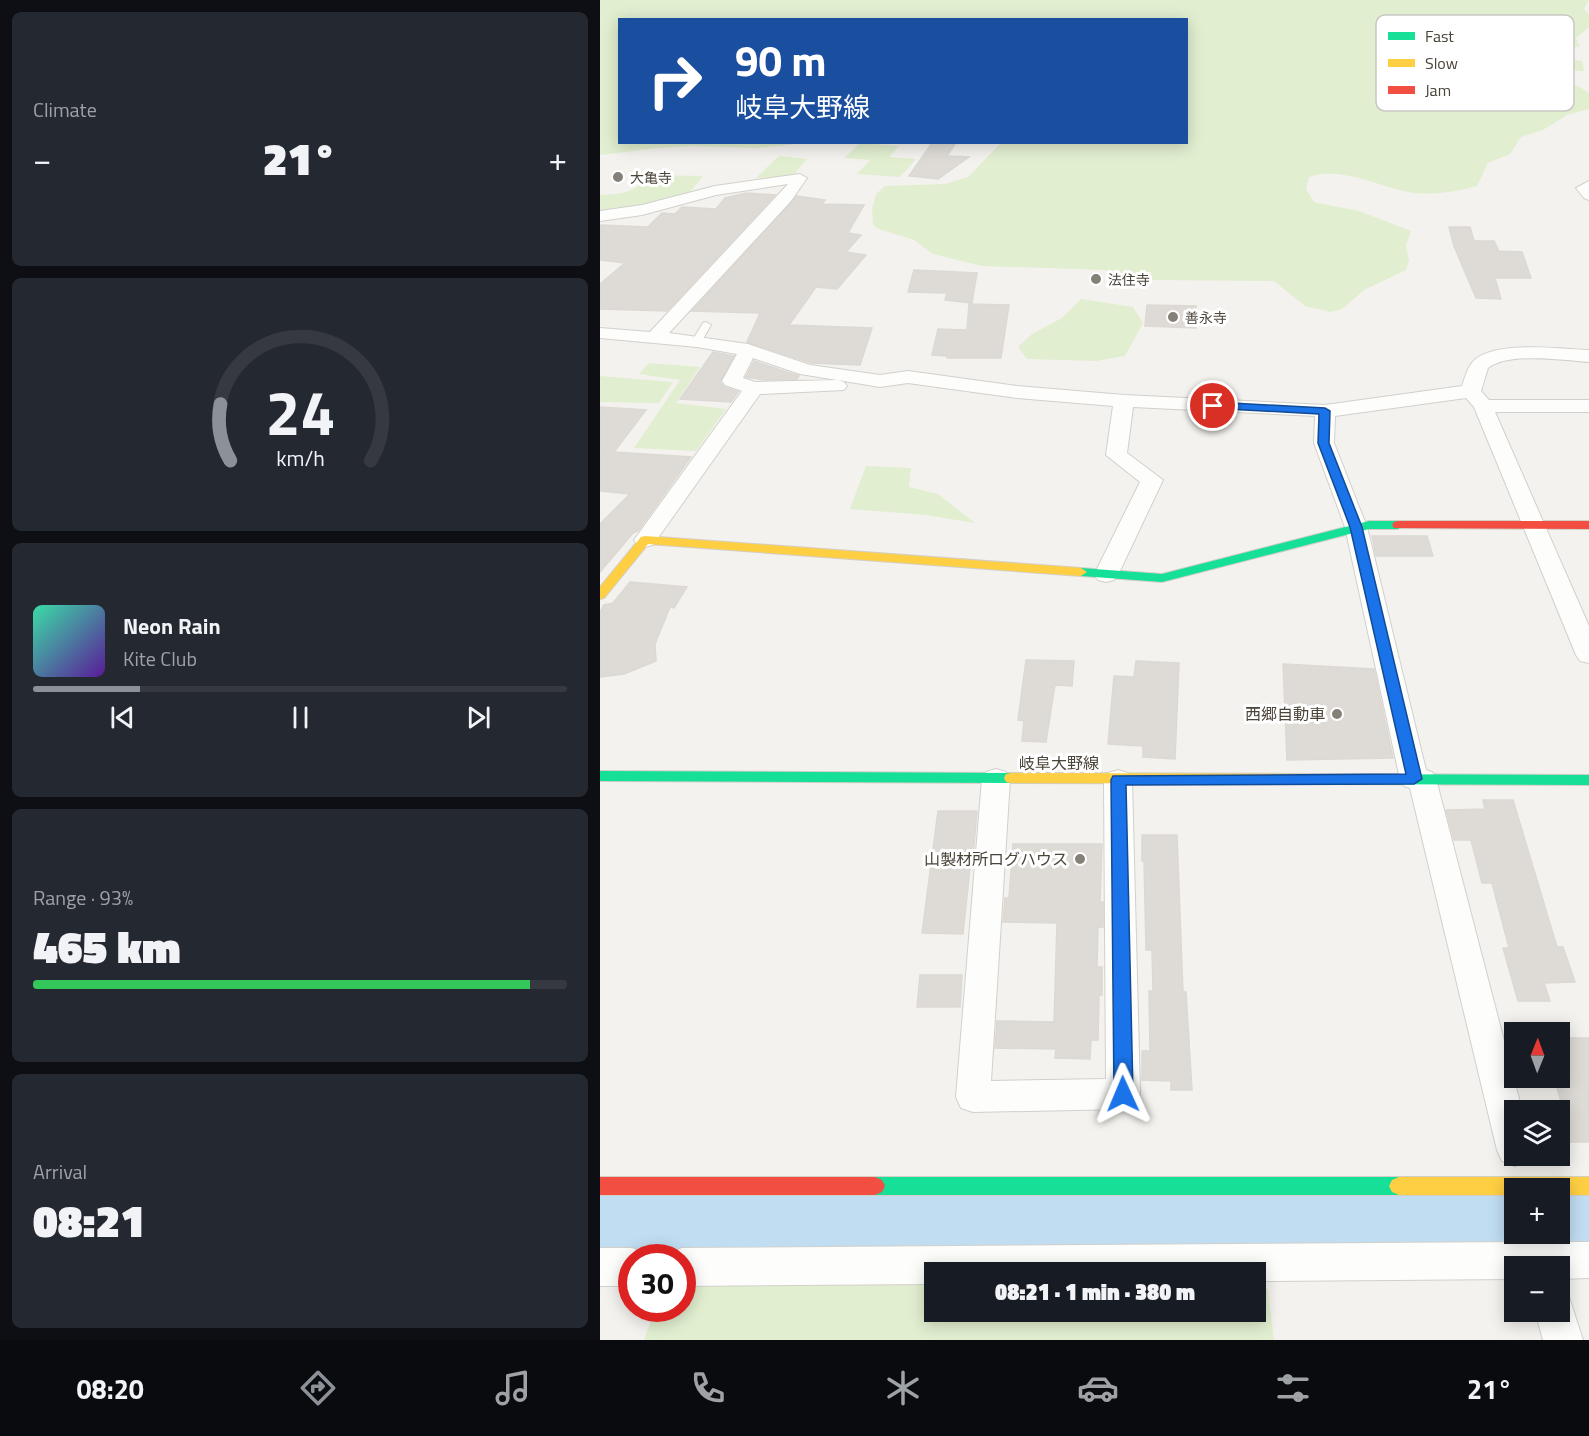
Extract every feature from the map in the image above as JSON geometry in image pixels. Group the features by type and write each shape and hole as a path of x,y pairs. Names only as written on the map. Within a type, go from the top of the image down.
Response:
{"street":[{"path":"600,216 642,210 715,191 800,178 786,198 655,337"},
{"path":"1589,185 1584,188 1589,195"},
{"path":"600,333 655,337 702,333 807,370 880,381"},
{"path":"748,350 732,381 754,388 853,386 908,376 1017,392 1124,401 1325,411 1477,399 1589,406"},
{"path":"1589,356 1506,354 1484,361 1477,372 1477,399 1589,655"},
{"path":"600,594 645,540 754,388"},
{"path":"1106,575 1152,480 1116,455 1124,401"},
{"path":"1325,411 1324,443 1356,527 1418,779 1504,1108"},
{"path":"645,540 901,557 1162,578 1356,527 1589,525"},
{"name":"岐阜大野線","path":"600,776 1118,780 1589,780"},
{"path":"996,779 973,1097 1123,1094 1118,780"},
{"path":"600,1186 1521,1176 1589,1186"},
{"path":"696,1267 1541,1254 1589,1260"},
{"path":"600,1267 618,1267"},
{"path":"1558,1322 1563,1340"}],"green space":[{"path":"600,0 1589,0 1584,9 1589,14 1589,27 1576,38 1580,46 1574,47 1574,15 1376,15 1376,111 1574,111 1574,85 1589,93 1589,109 1567,115 1543,130 1521,137 1510,154 1488,163 1477,186 1469,188 1425,194 1408,192 1346,175 1321,174 1309,177 1306,189 1314,202 1359,211 1411,231 1406,245 1409,260 1406,270 1364,290 1342,309 1331,312 1305,306 1274,281 1149,280 1105,270 982,266 933,254 914,240 876,228 873,224 872,208 876,194 885,186 945,184 968,177 1000,144 1188,144 1188,18 618,18 618,144 795,144 757,148 691,146 600,155"},
{"path":"1574,60 1582,61 1584,71 1574,71"},
{"path":"859,144 873,144 899,146 889,157 916,159 900,177 857,174 870,160 844,158"},
{"path":"779,156 807,159 792,177 756,178"},
{"path":"651,175 703,176 685,198 600,214 600,195 628,191 639,186"},
{"path":"1081,299 1133,307 1143,323 1125,356 1096,361 1027,359 1018,347 1032,334 1062,318"},
{"path":"649,363 700,367 676,403 726,409 696,451 634,448 680,380 639,374"},
{"path":"600,376 673,382 659,403 600,402"},
{"path":"866,466 911,468 909,487 938,494 975,523 926,515 850,509"},
{"path":"696,1281 924,1285 924,1322 1266,1322 1266,1289 1268,1289 1274,1340 644,1340 650,1322 696,1322"}],"building":[{"path":"931,144 955,144 947,156 969,157 938,179 909,176"},
{"path":"746,193 775,195 667,311 600,309 600,284 625,263 600,260 600,225 648,227 662,213 675,214 682,207 716,209 725,198"},
{"path":"797,196 825,200 822,204 864,205 848,233 861,235 846,252 866,255 837,289 816,287 789,325 872,328 860,365 811,363 747,342 760,313 692,311"},
{"path":"1449,227 1470,227 1474,241 1494,241 1499,251 1522,252 1531,278 1495,278 1501,299 1476,298 1454,246"},
{"path":"914,270 977,273 972,303 945,300 947,293 908,292"},
{"path":"969,304 1009,305 1001,358 947,358 947,356 932,355 938,329 967,330"},
{"name":"善永寺","path":"1147,305 1196,306 1196,328 1145,326"},
{"path":"713,352 734,356 720,382 724,387 738,392 731,402 680,399"},
{"path":"754,361 799,376 797,379 764,380 746,377"},
{"path":"600,407 646,410 614,452 691,457 638,531 633,533 600,572 600,524 630,494 600,491"},
{"path":"1372,536 1427,536 1433,556 1376,556"},
{"path":"630,582 687,587 674,608 670,607 655,644 656,661 624,674 600,677 600,612 604,605 613,603"},
{"path":"1026,660 1074,661 1072,686 1055,685 1046,742 1022,741 1024,721 1018,720"},
{"path":"1136,661 1179,663 1175,759 1143,757 1143,746 1108,744 1114,676 1134,677"},
{"name":"西郷自動車","path":"1283,664 1374,669 1393,758 1287,760"},
{"path":"1483,800 1513,800 1557,947 1563,947 1575,982 1544,983 1550,1001 1518,1001 1503,948 1509,948 1492,883 1482,883 1471,840 1454,840 1446,810 1485,809"},
{"path":"938,811 977,811 963,934 922,933"},
{"path":"1142,835 1177,835 1183,992 1186,992 1192,1090 1171,1090 1171,1081 1142,1080 1142,1051 1150,1051 1149,991 1153,991 1152,950 1146,950"},
{"path":"1013,844 1102,844 1100,902 1103,902 1103,927 1098,927 1097,967 1102,967 1102,995 1099,995 1098,1040 1091,1040 1090,1059 1055,1058 1056,1049 995,1048 997,1021 1054,1022 1057,923 1003,922 1005,898 1009,898"},
{"path":"920,975 962,975 960,1007 917,1007"},
{"path":"1570,1038 1589,1038 1589,1142 1570,1142 1570,1100 1560,1100 1557,1088 1570,1088"}],"waterway":[{"path":"600,1221 1504,1221"},
{"path":"1570,1221 1589,1221"}],"traffic: fast":[{"path":"1081,572 1162,578 1369,525 1398,525"},
{"path":"600,776 1011,778"},
{"path":"1316,779 1589,780"},
{"path":"875,1186 1399,1186"}],"traffic: slow":[{"path":"600,595 645,540 1081,572"},
{"path":"1011,778 1316,779"},
{"path":"1399,1186 1589,1186"}],"traffic: jam":[{"path":"1398,525 1589,525"},
{"path":"600,1186 875,1186"}],"place":[{"name":"大亀寺","path":"618,177"},
{"name":"法住寺","path":"1096,279"},
{"name":"善永寺","path":"1173,317"},
{"name":"西郷自動車","path":"1337,714"},
{"name":"山製材所ログハウス","path":"1080,859"}],"route":[{"path":"1123,1094 1118,780 1414,779 1356,527 1324,443 1325,411 1213,406"}]}
